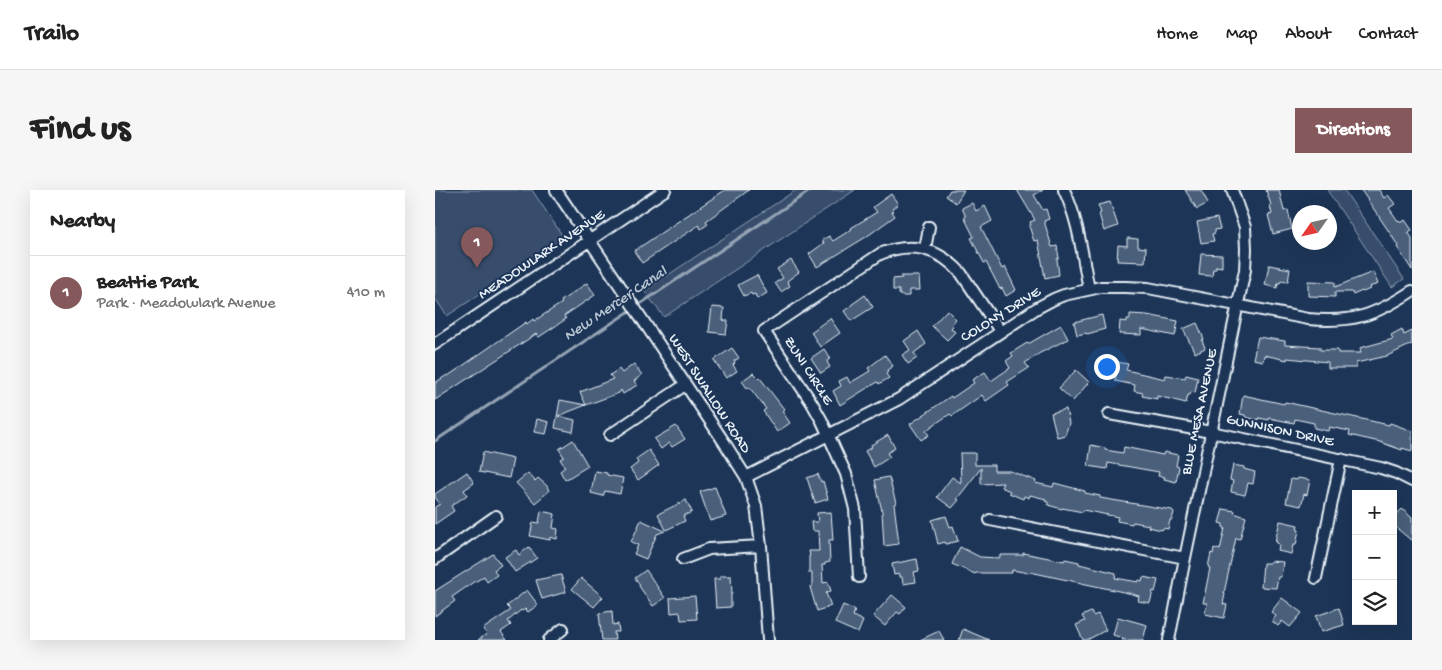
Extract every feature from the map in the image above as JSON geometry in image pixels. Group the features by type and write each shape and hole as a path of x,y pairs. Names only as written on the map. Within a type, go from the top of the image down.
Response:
{"street":[{"name":"WEST SWALLOW ROAD","path":"556,190 746,477 756,506 768,640"},
{"name":"MEADOWLARK AVENUE","path":"435,344 665,190"},
{"path":"1064,190 1073,211 1089,289"},
{"name":"BLUE MESA AVENUE","path":"1169,640 1245,270 1245,228 1232,190"},
{"path":"925,249 929,227"},
{"name":"ZUNI CIRCLE","path":"859,577 855,509 846,474 829,435 812,403 764,331 880,254 902,248 925,249 946,259 961,273 1000,332"},
{"name":"COLONY DRIVE","path":"746,477 899,399 1037,308 1054,299 1089,289 1148,288 1307,320 1328,321 1366,316 1385,308 1412,291"},
{"path":"610,435 685,385"},
{"name":"GUNNISON DRIVE","path":"1109,414 1211,432 1341,459 1381,468 1397,473 1412,481"},
{"path":"1316,578 1341,459"},
{"path":"435,559 496,516"},
{"path":"990,520 1185,558"},
{"path":"683,559 709,548 761,546"},
{"path":"549,640 563,629"}],"shaded area":[{"path":"435,190 532,190 564,238 447,316 435,298"},
{"path":"796,190 855,190 664,317 644,291"},
{"path":"1327,190 1344,190 1404,279 1392,287"}],"building":[{"path":"725,190 749,190 706,221 708,224 701,229 699,225 642,263 634,251"},
{"path":"950,190 964,190 956,203 946,196"},
{"path":"1017,190 1043,190 1034,195 1043,210 1046,209 1049,219 1044,221 1052,247 1057,246 1059,275 1045,278 1038,240 1034,241 1029,226 1031,225 1030,222 1035,220"},
{"path":"1185,190 1201,190 1208,203 1197,209"},
{"path":"1266,190 1279,190 1284,211 1288,210 1292,229 1273,234 1268,215 1272,214"},
{"path":"1361,190 1379,190 1384,198 1388,195 1395,204 1389,208 1398,221 1405,220 1412,230 1408,232 1412,238 1412,270 1392,236"},
{"path":"891,194 898,204 892,209 895,216 866,237 817,267 809,254 824,243 822,240 829,236 833,241 852,229 877,212 873,207"},
{"path":"1110,202 1118,226 1104,231 1098,205"},
{"path":"972,203 976,211 985,206 992,221 981,227 1002,269 1005,267 1016,290 1006,296 1002,288 1000,289 986,262 984,263 971,238 974,237 964,217 966,217 962,208"},
{"path":"1217,218 1220,229 1215,230 1215,233 1212,234 1214,241 1201,243 1197,222"},
{"path":"1127,238 1138,239 1138,247 1146,248 1145,262 1117,261 1118,245 1127,246"},
{"path":"1201,254 1222,255 1222,267 1216,266 1216,269 1213,269 1212,276 1199,275"},
{"path":"791,260 799,272 787,281 790,286 781,292 775,283 783,278 777,269"},
{"path":"1269,265 1290,269 1288,282 1281,281 1278,283 1277,288 1265,285"},
{"path":"1373,272 1378,284 1369,287 1370,289 1363,292 1353,295 1352,292 1335,292 1335,297 1308,296 1308,281 1335,282 1335,287"},
{"path":"757,275 767,293 757,299 755,294 752,295 751,293 744,296 738,285"},
{"path":"901,276 919,276 920,290 909,290 909,296 902,296 899,294 899,290 893,290 893,279 902,278"},
{"path":"587,283 595,295 564,316 566,319 539,337 536,334 435,400 435,383 526,322 527,324 533,319 534,321 562,303 561,301"},
{"path":"865,295 873,307 851,321 844,311"},
{"path":"712,307 724,308 723,320 728,321 726,334 709,332"},
{"path":"947,310 956,319 951,325 955,332 947,340 932,326"},
{"path":"1130,314 1178,321 1175,336 1141,329 1141,335 1119,334 1120,321 1127,322 1127,319 1130,319"},
{"path":"1102,315 1105,329 1077,335 1074,322"},
{"path":"830,318 840,333 820,347 811,332"},
{"path":"1197,323 1204,339 1202,340 1205,348 1195,353 1183,329"},
{"path":"1061,325 1068,339 1025,363 1029,368 1007,382 1009,385 986,401 982,395 952,416 950,414 932,426 926,431 929,435 921,440 910,424 974,383 972,380 985,372 991,381 1010,368 1006,361 1013,356 1011,353"},
{"path":"1402,329 1404,335 1412,331 1412,344 1387,356 1356,363 1356,368 1328,368 1328,362 1287,358 1287,360 1264,355 1263,361 1253,359 1258,337 1285,341 1285,345 1320,347 1320,350 1338,350 1338,353 1361,353 1360,348 1393,339 1391,335"},
{"path":"918,331 926,344 914,353 917,358 908,364 902,355 910,350 904,341"},
{"path":"732,348 739,358 734,361 733,365 737,371 726,378 714,360"},
{"path":"824,349 830,358 827,362 830,367 821,373 811,358"},
{"path":"885,355 893,366 887,370 886,374 889,378 879,384 878,382 840,405 833,391 841,386 839,381 847,377 850,383 870,371 868,368"},
{"path":"1103,360 1113,361 1116,376 1117,362 1128,364 1126,370 1165,379 1166,375 1185,378 1186,375 1198,378 1195,393 1191,392 1188,395 1186,403 1157,396 1157,399 1142,396 1143,393 1134,391 1135,385 1115,381 1116,377 1101,374"},
{"path":"634,364 642,375 634,381 637,385 623,394 621,390 619,393 586,405 580,392 613,379 610,375 619,369 622,373"},
{"path":"1076,370 1089,382 1073,401 1059,388"},
{"path":"753,373 760,378 784,409 782,411 790,423 777,432 763,411 766,409 742,381"},
{"path":"1243,395 1284,404 1285,402 1389,425 1390,423 1412,431 1412,451 1349,435 1350,431 1329,427 1328,431 1314,428 1314,423 1295,419 1294,423 1269,418 1269,420 1259,418 1259,420 1245,417 1245,415 1240,414"},
{"path":"560,400 586,405 558,416 575,420 573,432 555,428"},
{"path":"1066,409 1069,423 1065,435 1057,437 1051,413"},
{"path":"537,419 549,422 546,434 534,432"},
{"path":"676,426 685,439 672,447 669,443 661,449 654,439"},
{"path":"888,435 895,448 887,453 890,457 874,467 865,451"},
{"path":"573,440 588,466 565,480 560,471 565,467 560,459 564,457 559,449"},
{"path":"1091,445 1123,453 1124,447 1163,455 1164,452 1178,455 1176,466 1179,467 1176,482 1158,476 1159,472 1108,463 1107,469 1088,466"},
{"path":"649,450 659,465 638,480 630,469 638,463 636,459"},
{"path":"483,452 513,459 509,478 479,472"},
{"path":"960,453 975,453 975,465 994,465 994,471 1010,471 1036,481 1035,483 1053,487 1054,483 1085,491 1085,493 1100,496 1100,498 1172,510 1174,512 1172,520 1170,520 1168,529 1163,528 1162,530 1148,527 1149,525 1117,521 1118,517 1083,510 1083,512 1062,509 1048,505 1048,502 1045,501 1046,499 1030,495 1029,498 1024,496 1023,499 1001,487 1003,483 981,484 981,468 952,508 937,497 952,477 961,483"},
{"path":"1233,465 1255,472 1253,484 1248,483 1245,495 1231,492 1233,481 1230,480"},
{"path":"595,471 623,478 620,494 605,491 603,496 591,493"},
{"path":"467,472 474,483 464,490 467,495 451,506 454,511 435,524 435,507 440,504 435,494"},
{"path":"528,473 535,481 538,478 547,486 549,491 535,503 516,483"},
{"path":"818,474 821,482 823,481 828,499 815,503 807,478"},
{"path":"889,477 896,503 894,504 899,544 884,546 882,511 875,480"},
{"path":"1298,478 1310,480 1307,495 1304,494 1301,506 1286,503 1291,479 1297,480"},
{"path":"715,487 726,516 710,521 700,492"},
{"path":"686,500 692,512 683,516 685,521 666,530 658,514"},
{"path":"1223,509 1235,511 1234,513 1246,517 1240,539 1236,538 1224,593 1223,604 1227,605 1224,618 1205,614 1207,603 1203,603 1211,553 1213,554 1214,548 1220,550 1225,528 1223,524 1219,523"},
{"path":"1402,509 1412,518 1412,541 1397,528 1397,514"},
{"path":"541,511 555,514 553,528 558,529 557,539 550,537 550,540 530,536 533,522 539,523"},
{"path":"831,512 833,540 829,540 830,562 822,565 823,583 828,582 831,591 826,593 831,606 817,611 810,587 812,587 812,573 809,573 809,551 819,551 818,531 812,531 811,522 818,522 817,513"},
{"path":"946,516 950,527 953,526 958,541 938,544 932,520"},
{"path":"641,520 665,531 657,534 646,559 634,554 638,545 631,542"},
{"path":"1280,521 1298,525 1296,545 1293,545 1291,554 1278,551 1279,544 1275,541"},
{"path":"529,547 537,558 515,572 505,557 516,550 519,555"},
{"path":"960,547 980,557 1000,558 1000,555 1023,555 1023,553 1079,562 1079,564 1116,573 1115,578 1138,582 1139,580 1142,581 1143,577 1158,580 1150,603 1138,601 1139,596 1128,593 1030,572 1012,570 1012,573 975,574 952,564"},
{"path":"493,554 501,565 494,570 497,575 487,582 484,576 475,581 452,597 455,601 435,616 435,591"},
{"path":"917,559 919,571 914,572 916,582 903,584 902,577 899,577 899,574 894,575 892,564"},
{"path":"1270,561 1283,562 1281,577 1278,577 1276,588 1261,587 1263,563 1270,563"},
{"path":"646,570 665,598 653,606 635,578"},
{"path":"561,575 566,592 542,599 536,580"},
{"path":"720,576 731,576 731,607 716,608 714,579 720,579"},
{"path":"581,578 603,597 594,607 572,589"},
{"path":"527,590 538,605 528,612 525,609 521,610 508,621 511,625 501,632 507,640 478,640 487,634 483,629 511,610 507,606"},
{"path":"892,595 906,607 900,614 897,612 885,626 873,616"},
{"path":"695,596 697,619 681,620 680,612 671,613 670,598"},
{"path":"1282,598 1302,613 1290,627 1282,621 1278,626 1272,621 1276,616 1271,612"},
{"path":"843,605 855,610 853,616 863,621 858,633 835,623"},
{"path":"1339,608 1344,625 1321,632 1316,616"},
{"path":"612,611 613,625 618,624 619,632 614,632 615,640 602,640 599,613"},
{"path":"1091,612 1093,616 1098,614 1106,630 1087,640 1083,640 1076,625 1085,621 1082,616"},
{"path":"1118,617 1147,625 1143,640 1122,640 1123,638 1113,635"},
{"path":"963,629 989,640 959,640"},
{"path":"939,631 944,640 920,640"}],"waterway":[{"name":"New Mercer Canal","path":"435,441 811,190"}],"place":[{"name":"Beattie Park","path":"477,268"}]}
